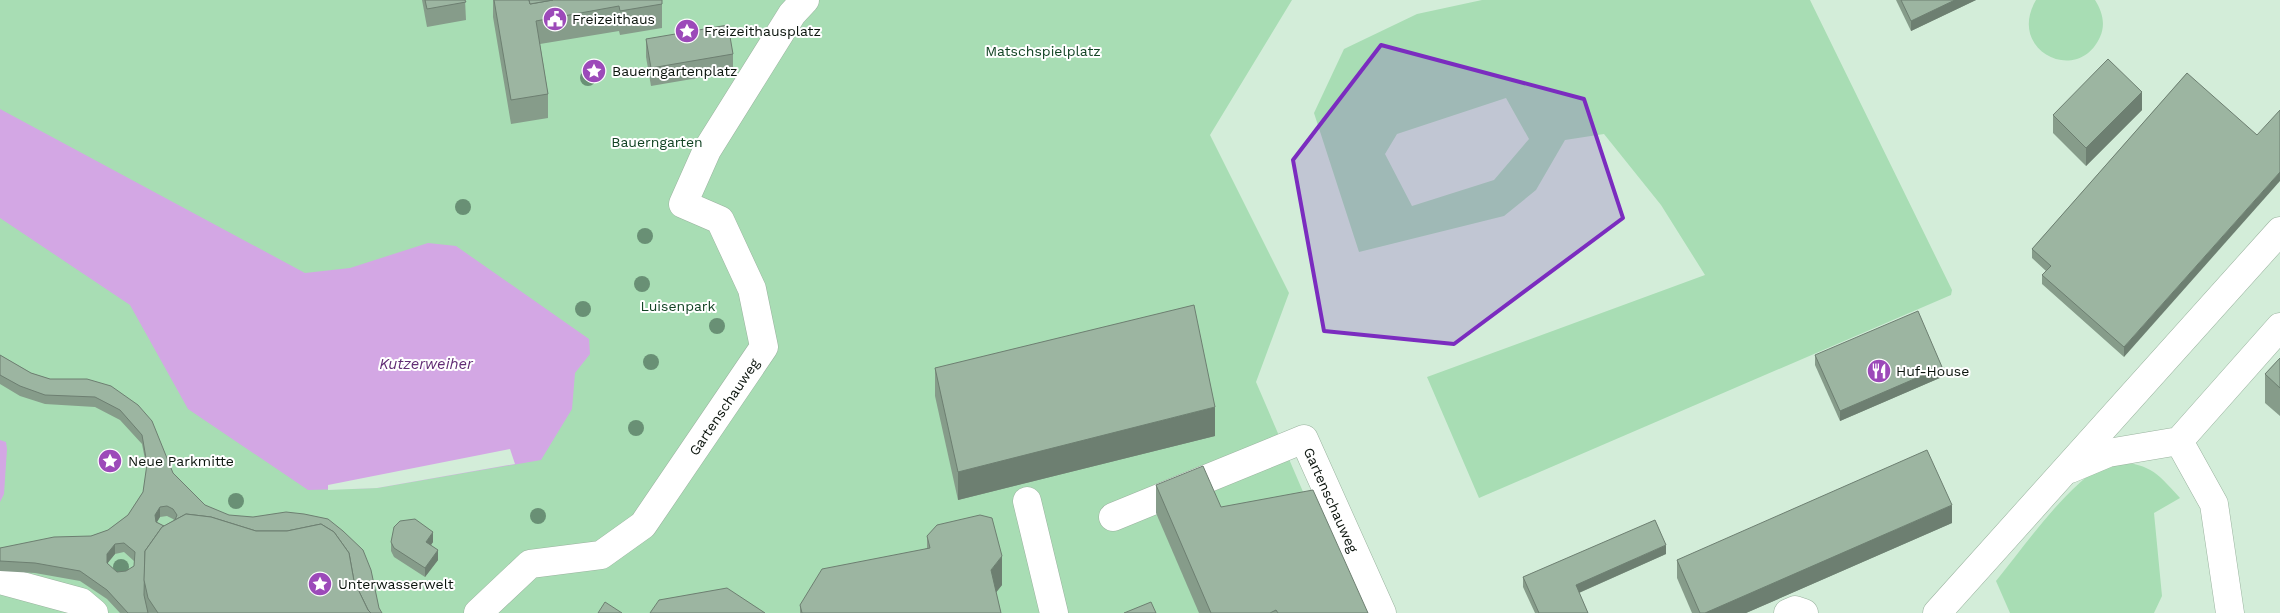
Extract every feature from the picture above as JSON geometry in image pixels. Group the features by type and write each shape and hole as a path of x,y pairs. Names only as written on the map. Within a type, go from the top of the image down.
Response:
{"street":[{"name":"Gartenschauweg","path":"478,613 530,564 601,555 643,524 764,347 752,290 720,220 683,204 707,150 792,14 805,0"},
{"path":"1937,613 2280,231"},
{"path":"2062,473 2108,453 2179,442 2280,327"},
{"name":"Gartenschauweg","path":"1113,517 1304,439 1382,613"},
{"path":"2179,442 2214,504 2230,613"},
{"path":"1027,501 1054,613"},
{"path":"0,580 81,602 94,613"},
{"path":"1788,613 1795,610 1804,613"}],"highlighted area":[{"path":"1381,45 1584,99 1623,218 1454,344 1324,331 1293,160"}],"green space":[{"name":"Luisenpark","path":"0,0 1292,0 1210,135 1289,293 1256,382 1355,613 0,613"},
{"path":"1482,0 1810,0 1952,290 1951,295 1479,498 1427,377 1705,275 1661,205 1604,134 1565,140 1536,190 1504,216 1359,252 1314,113 1344,49 1417,14","holes":["1506,98 1529,139 1494,180 1412,206 1385,154 1397,134"]},
{"path":"2036,0 2095,0 2100,9 2103,27 2100,37 2090,52 2076,59 2062,60 2048,56 2037,47 2030,34 2029,18"},
{"path":"2110,460 2134,464 2150,470 2164,481 2180,498 2154,513 2162,596 2154,613 2010,613 1996,581 2048,515 2077,485"}],"water":[{"name":"Kutzerweiher","path":"0,109 305,273 350,268 428,243 456,246 589,339 590,354 575,373 572,409 541,460 377,488 308,490 188,409 130,305 0,218"},
{"path":"0,440 6,442 7,449 4,494 0,502"}],"pier":[{"path":"510,449 515,464 377,488 328,490 328,485"}],"building":[{"path":"425,0 465,0 466,2 427,9"},
{"path":"494,0 529,0 530,4 553,0 662,0 662,4 620,11 619,6 536,21 548,94 511,100"},
{"path":"529,0 553,0 530,4"},
{"path":"1901,0 1955,0 1911,21"},
{"path":"728,25 733,54 651,68 646,39"},
{"path":"2108,59 2142,92 2086,148 2053,115"},
{"path":"2187,73 2257,135 2280,110 2280,172 2124,347 2042,275 2051,266 2032,249"},
{"path":"1194,305 1215,407 958,472 935,368"},
{"name":"Huf-House","path":"1918,311 1942,367 1840,411 1815,355"},
{"path":"0,355 31,373 50,379 87,379 111,386 138,405 152,421 173,473 205,505 229,515 253,517 286,512 328,519 363,550 371,570 379,608 382,613 371,613 368,610 354,581 349,553 334,532 321,524 287,531 256,531 211,517 186,514 175,520 177,515 173,509 167,506 160,507 155,515 156,522 164,526 145,551 144,595 148,613 128,613 107,590 80,571 35,563 0,561 0,548 54,537 91,536 108,530 128,515 143,492 147,464 142,435 120,410 95,397 45,395 20,386 0,375","holes":["124,543 135,552 134,566 126,571 117,572 107,563 107,554 115,544"]},
{"path":"2280,358 2280,388 2265,374"},
{"path":"1927,450 1952,505 1705,613 1700,613 1677,560"},
{"path":"1203,466 1221,507 1313,490 1368,613 1278,613 1276,610 1270,613 1211,613 1156,485"},
{"path":"186,514 211,517 256,531 287,531 321,524 334,532 349,553 354,581 371,613 158,613 148,598 144,580 145,551 162,527"},
{"path":"980,515 992,518 1002,556 991,570 1001,613 802,613 800,605 822,569 930,548 927,536 937,525"},
{"path":"415,519 433,532 426,542 438,550 425,568 394,548 391,542 394,527 400,521"},
{"path":"1655,520 1666,545 1576,585 1588,613 1539,613 1523,577"},
{"path":"727,588 765,613 650,613 659,600"},
{"path":"605,602 622,613 598,613"},
{"path":"1151,602 1156,613 1124,613"}],"place":[{"name":"Freizeithaus","path":"555,19"},
{"name":"Freizeithausplatz","path":"687,31"},
{"name":"Bauerngartenplatz","path":"594,71"},
{"name":"Huf-House","path":"1879,371"},
{"name":"Neue Parkmitte","path":"110,461"},
{"name":"Unterwasserwelt","path":"320,584"}],"park label":[{"name":"Matschspielplatz","path":"1043,51"},
{"name":"Bauerngarten","path":"657,142"}]}
